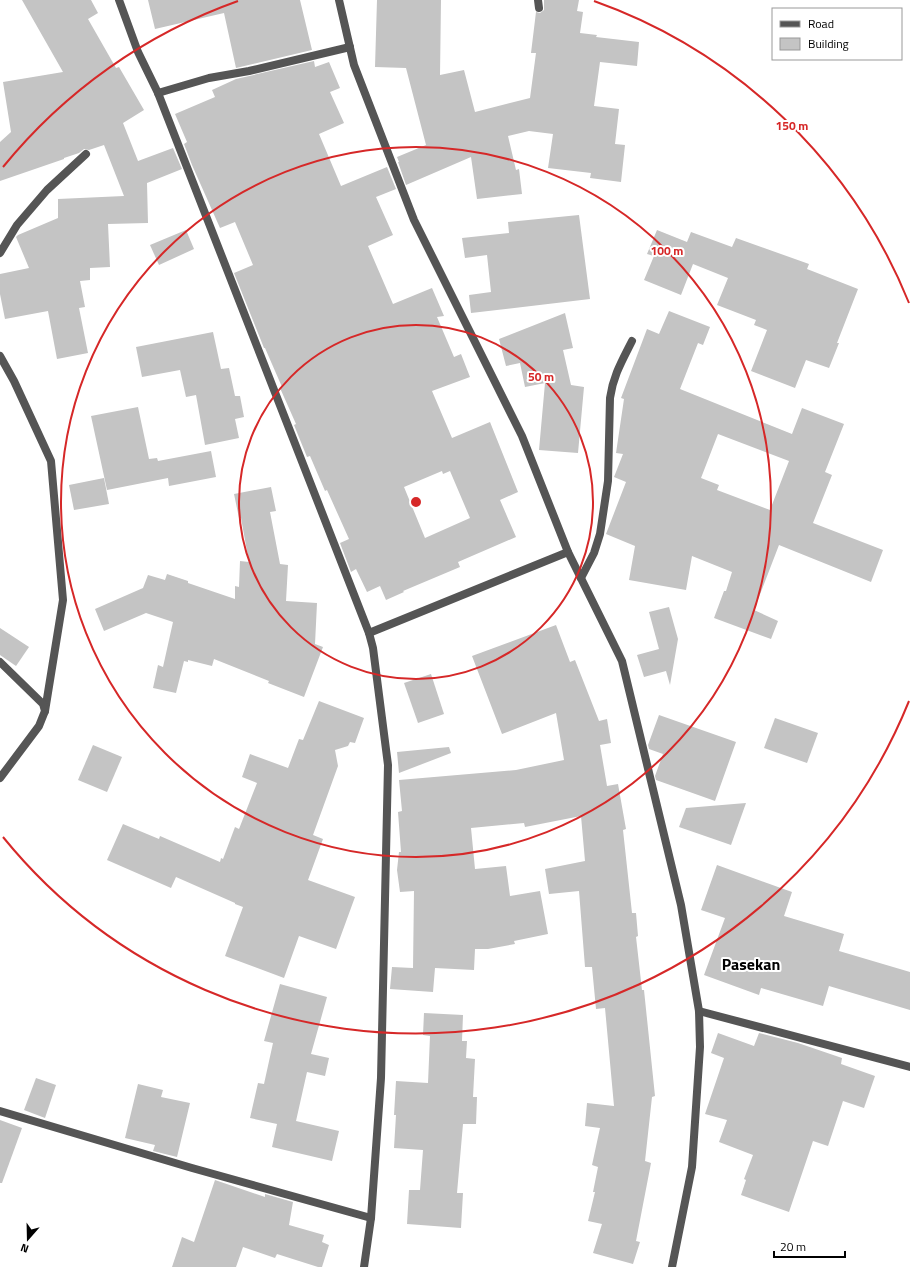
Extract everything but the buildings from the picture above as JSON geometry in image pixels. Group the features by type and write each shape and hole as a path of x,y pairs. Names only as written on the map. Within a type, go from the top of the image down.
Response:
{"street":[{"path":"119,0 138,52 158,93 369,633 373,648 388,765 381,1078 371,1218 364,1267"},
{"path":"339,0 354,65 414,220 522,436 568,552 622,661 682,905 699,1011 700,1047 692,1167 672,1267"},
{"path":"158,93 209,78 249,71 350,47"},
{"path":"0,253 17,225 47,190 86,154"},
{"path":"581,578 594,553 600,534 608,481 610,398 612,386 615,374 632,341"},
{"path":"0,356 14,381 51,462 63,600 45,711 39,726 0,778"},
{"path":"369,633 568,552"},
{"path":"0,662 43,704 45,711"},
{"path":"699,1011 910,1067"},
{"path":"0,1111 192,1168 371,1218"}],"district":[{"name":"Pasekan","path":"751,964"}]}
